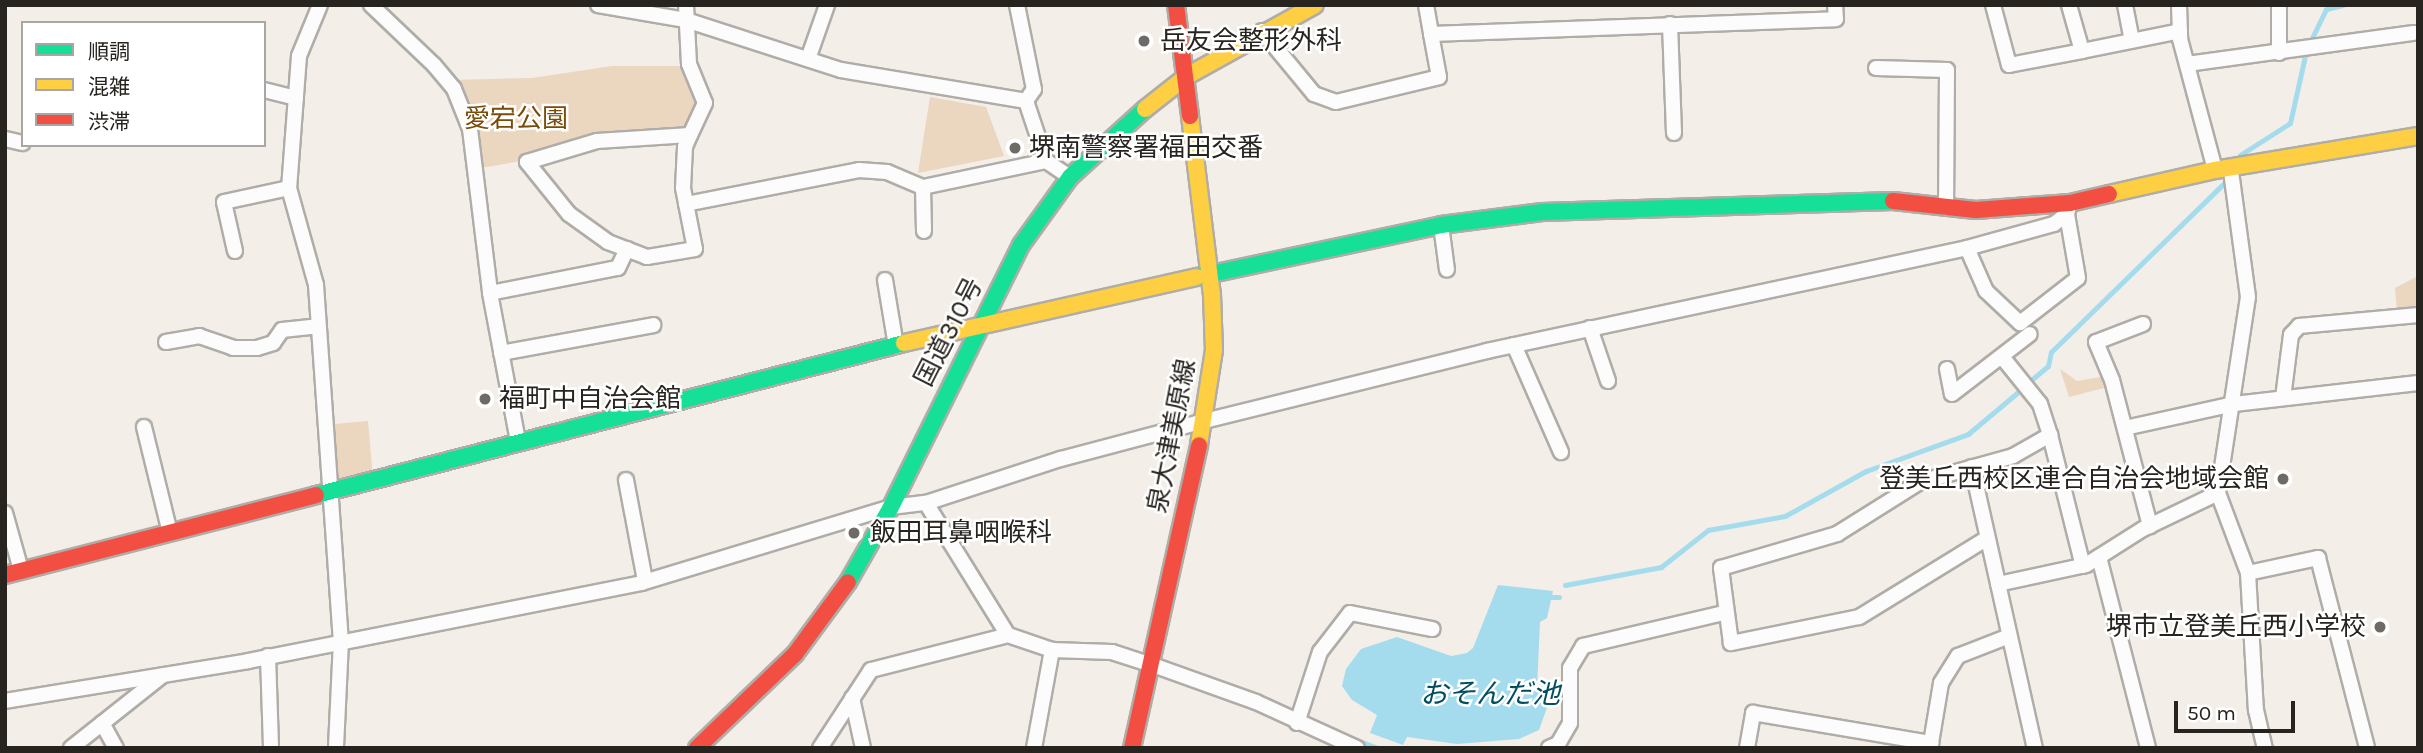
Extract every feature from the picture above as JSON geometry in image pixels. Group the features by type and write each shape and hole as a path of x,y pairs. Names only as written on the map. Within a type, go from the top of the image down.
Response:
{"main road":[{"name":"泉大津美原線","path":"1132,748 1204,421 1214,350 1210,275 1176,5"},
{"name":"国道310号","path":"697,748 795,654 832,609 891,507 985,323 1021,245 1070,177 1121,128 1187,76 1262,31 1315,5"},
{"path":"13,572 327,494 518,441 985,323 1441,225 1542,212 1869,198 1976,211 2069,208 2223,170 2418,136"}],"street":[{"path":"320,5 299,56 289,188 316,285 327,494 341,641 336,748"},
{"path":"371,5 434,65 454,89 470,129 490,293 518,441"},
{"path":"598,5 685,20 841,70 1026,101"},
{"path":"686,5 689,64 705,103 685,147 686,204 695,249 647,257 608,242 569,214 527,162 597,141 690,135"},
{"path":"808,59 827,5"},
{"path":"1017,5 1034,89 1026,101"},
{"path":"1262,31 1314,94 1336,102 1439,77 1426,5"},
{"path":"1431,34 1836,19 1835,5"},
{"path":"1993,5 2009,65 2180,31"},
{"path":"2069,5 2082,51"},
{"path":"2125,5 2132,40"},
{"path":"2179,5 2180,31 2187,64 2223,170 2248,298 2234,404 2218,493 2248,573 2256,710 2265,748"},
{"path":"2279,5 2279,53"},
{"path":"1670,24 1674,133"},
{"path":"2187,64 2414,33"},
{"path":"1876,68 1947,71 1946,208"},
{"path":"266,90 296,98"},
{"path":"1026,101 1046,161 1070,177"},
{"path":"686,204 859,170 887,172 923,187 1046,161"},
{"path":"923,187 924,231"},
{"path":"235,251 225,202 289,188"},
{"path":"1968,247 1986,291 2020,323 2078,278 2069,208"},
{"path":"5,701 268,656 645,581 891,507 926,503 1061,459 1204,421 1514,345 1968,247 2054,223 2069,208"},
{"path":"1441,225 1447,270"},
{"path":"490,293 618,268 627,249"},
{"path":"885,280 896,346"},
{"path":"2283,398 2291,335 2299,326 2418,315"},
{"path":"2143,324 2096,342 2125,428 2150,526"},
{"path":"501,353 653,325"},
{"path":"166,342 199,336 233,348 257,348 273,343 282,330 318,326"},
{"path":"1590,328 1608,381"},
{"path":"1947,369 1952,394 2003,358 2030,334"},
{"path":"1514,345 1561,452"},
{"path":"2003,358 2040,404 2083,566"},
{"path":"2125,428 2234,404 2418,383"},
{"path":"144,427 170,533"},
{"path":"1986,539 1859,617 1731,643 1724,612 1721,568 1837,534 1920,482 2013,456 2050,435"},
{"path":"1972,467 2007,637 2035,748"},
{"path":"626,480 645,581"},
{"path":"1998,584 2083,566 2150,526 2218,493"},
{"path":"926,503 1008,635"},
{"path":"5,513 13,572"},
{"path":"2099,557 2148,748"},
{"path":"2248,573 2318,558 2367,748"},
{"path":"1549,748 1558,744 1570,723 1570,668 1583,646 1724,612"},
{"path":"1297,723 1320,652 1350,613 1432,629"},
{"path":"820,748 871,670 1008,635 1052,650 1112,652 1150,664 1256,702 1297,723 1357,748"},
{"path":"1747,748 1753,713 1930,745 1941,684 1958,656 2007,637"},
{"path":"1034,748 1052,650"},
{"path":"268,656 271,747"},
{"path":"71,748 166,672"},
{"path":"852,698 863,748"},
{"path":"102,723 116,748"}],"green space":[{"name":"愛宕公園","path":"612,66 682,66 697,102 685,132 481,168 454,80 532,78"},
{"path":"930,97 986,107 1004,156 918,173"},
{"path":"2418,276 2418,307 2397,310 2395,288"},
{"path":"2060,369 2077,381 2101,377 2104,388 2069,397"},
{"path":"368,421 373,477 331,480 326,425"}],"water":[{"name":"おそんだ池","path":"1498,585 1553,591 1547,618 1540,622 1537,689 1548,705 1539,730 1519,739 1457,744 1407,737 1403,745 1370,733 1377,715 1352,700 1342,686 1346,669 1361,649 1397,637 1451,656 1467,653 1473,648"}],"waterway":[{"path":"2310,42 2326,9 2343,5"},
{"path":"2240,155 2290,123 2305,56"},
{"path":"2030,381 2048,366 2051,352 2223,184"},
{"path":"1565,585 1661,567 1708,530 1785,516 1866,471 1968,434 2018,392"},
{"path":"1545,597 1559,597"},
{"path":"1349,737 1377,748"}],"traffic: fast":[{"path":"848,582 891,507 1021,245 1070,177 1145,109"},
{"path":"1197,277 1441,225 1542,212 1893,201"},
{"path":"316,495 904,343"}],"traffic: slow":[{"path":"1145,109 1187,76 1315,5"},
{"path":"1190,116 1212,294 1214,350 1199,445"},
{"path":"2109,194 2215,170 2418,136"},
{"path":"904,343 1197,277"}],"traffic: jam":[{"path":"1176,5 1190,116"},
{"path":"1893,201 1976,210 2070,203 2109,194"},
{"path":"1132,748 1199,445"},
{"path":"5,575 316,495"},
{"path":"697,748 795,654 848,582"}],"place":[{"name":"岳友会整形外科","path":"1144,41"},
{"name":"堺南警察署福田交番","path":"1015,148"},
{"name":"福町中自治会館","path":"485,399"},
{"name":"登美丘西校区連合自治会地域会館","path":"2283,479"},
{"name":"飯田耳鼻咽喉科","path":"854,533"},
{"name":"堺市立登美丘西小学校","path":"2380,627"}]}
